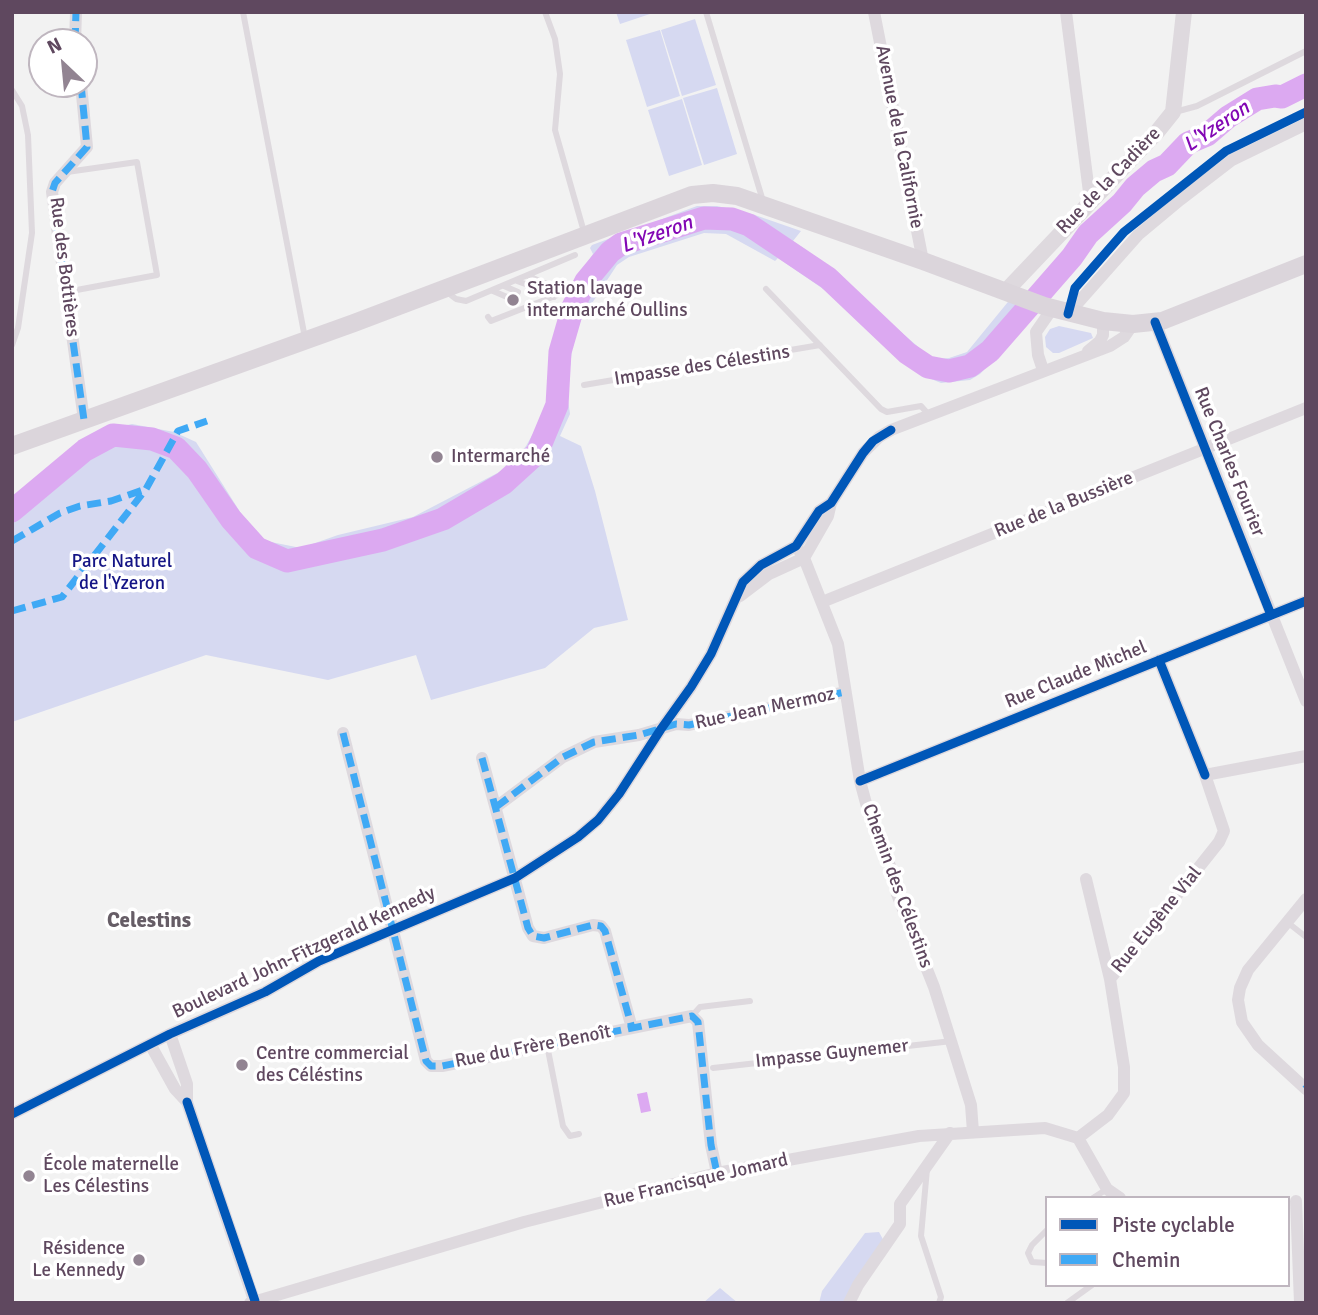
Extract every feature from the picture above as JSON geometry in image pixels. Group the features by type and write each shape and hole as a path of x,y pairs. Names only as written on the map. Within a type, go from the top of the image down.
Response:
{"main road":[{"path":"12,446 692,195 713,193 737,196 1054,310 1103,321 1133,324 1177,316 1306,264"}],"street":[{"name":"Avenue de la Californie","path":"874,12 923,261"},
{"path":"1066,12 1090,200"},
{"name":"Rue de la Cadière","path":"1009,294 1090,200 1173,112 1184,12"},
{"name":"Rue des Bottières","path":"82,98 87,147 55,183 52,192 84,420"},
{"path":"1044,370 1038,355 1036,332 1054,310 1138,235 1232,160 1306,124"},
{"path":"1085,354 1100,341 1103,321"},
{"name":"Rue Charles Fourier","path":"1155,322 1306,701"},
{"path":"804,558 828,516 831,503 873,442 891,430 1118,342 1125,337 1133,324"},
{"name":"Rue de la Bussière","path":"822,602 1306,408"},
{"path":"796,546 819,511 831,503"},
{"name":"Chemin des Célestins","path":"796,546 804,558 838,644 860,781 870,818 890,866 897,894 922,953 952,1041 971,1105 973,1132"},
{"name":"Boulevard John-Fitzgerald Kennedy","path":"12,1114 170,1034 265,992 319,961 515,878 578,837 598,820 619,794 705,666 743,582 753,571 796,546"},
{"name":"Boulevard John-Fitzgerald Kennedy","path":"735,601 769,574 804,558"},
{"name":"Rue Claude Michel","path":"860,781 1306,601"},
{"name":"Rue Eugène Vial","path":"1078,1138 1108,1115 1124,1093 1124,1067 1111,979 1219,842 1224,831 1205,775 1159,660"},
{"name":"Rue Jean Mermoz","path":"496,807 563,757 594,742 845,692"},
{"name":"Rue du Frère Benoît","path":"343,733 423,1052 431,1066 692,1016"},
{"path":"1205,775 1306,756"},
{"path":"482,758 528,928 533,936 544,938 593,925 601,926 605,931 632,1028"},
{"path":"1086,879 1111,979"},
{"path":"1306,899 1248,970 1240,988 1239,1011 1246,1029 1258,1045 1306,1089"},
{"path":"692,1016 698,1022 711,1145 718,1173"},
{"path":"170,1034 187,1084 187,1102 253,1302"},
{"path":"150,1044 175,1089 187,1102"},
{"name":"Rue Francisque Jomard","path":"253,1302 524,1222 718,1173 896,1139 950,1133 1045,1128 1078,1138"},
{"path":"849,1303 858,1285 900,1224 900,1205 950,1133"},
{"path":"1078,1138 1107,1189 1118,1196"},
{"path":"1296,1201 1302,1273 1300,1303"}],"lane":[{"path":"243,12 305,338"},
{"path":"545,12 555,39 560,74 555,130 585,234"},
{"path":"706,12 765,206"},
{"path":"1173,112 1197,106 1306,51"},
{"path":"12,90 22,106 28,135 32,233 18,328 12,345"},
{"path":"65,172 137,162 158,275 66,292"},
{"path":"443,288 456,299 475,301 575,255"},
{"path":"527,276 559,294"},
{"path":"517,281 528,285"},
{"path":"504,286 518,292"},
{"name":"Impasse des Célestins","path":"766,289 881,409 887,412 921,406 929,415"},
{"path":"539,290 559,294"},
{"path":"492,291 507,297"},
{"path":"488,317 491,321 559,294"},
{"path":"529,297 541,302"},
{"path":"519,303 528,307"},
{"name":"Impasse des Célestins","path":"584,385 820,345"},
{"path":"1287,922 1306,937"},
{"path":"692,1016 699,1007 750,1002"},
{"name":"Impasse Guynemer","path":"713,1068 952,1041"},
{"path":"547,1045 563,1126 569,1136 579,1134"},
{"path":"927,1168 921,1236 942,1297 939,1303"},
{"path":"1096,1196 1107,1189"},
{"path":"1045,1232 1028,1253 1032,1262 1045,1263"},
{"path":"1067,1303 1090,1287"}],"green space":[{"path":"616,12 653,12 653,13 620,24"},
{"path":"695,19 716,85 682,96 661,30"},
{"path":"660,30 680,96 647,107 626,40"},
{"path":"717,88 737,154 704,165 683,98"},
{"path":"682,99 702,165 669,176 648,110"},
{"name":"Parc Naturel de l'Yzeron","path":"697,206 717,206 752,214 801,231 793,241 838,272 875,310 929,356 939,359 967,352 1012,297 1041,309 980,374 970,380 941,383 919,374 900,359 832,295 778,258 775,261 726,234 704,233 629,257 617,265 581,320 573,341 567,394 570,414 560,436 581,446 628,620 594,628 545,668 431,700 416,655 328,680 206,655 12,722 12,502 75,444 107,429 132,424 174,432 196,442 242,515 266,541 301,548 338,535 413,517 509,467 526,446 549,400 551,346 567,292 593,254 590,248 592,245"},
{"path":"1059,326 1091,333 1093,338 1059,353 1053,353 1046,347 1045,337 1050,329"},
{"path":"879,1232 885,1243 845,1303 819,1303 822,1291 865,1233"},
{"path":"720,1288 738,1303 703,1303"}],"shaded area":[{"path":"647,1092 651,1111 641,1113 637,1094"}],"waterway":[{"name":"L'Yzeron","path":"12,511 85,450 113,435 152,439 176,448 197,470 231,519 257,548 287,561 383,540 443,519 504,483 537,453 557,405 560,352 573,307 586,281 610,252 621,244 704,218 732,219 749,225 828,278 907,353 928,367 949,371 970,366 990,351 1072,257 1088,234 1154,171 1167,165 1188,143 1207,135 1228,117 1257,99 1282,97 1306,85"}],"marked path":[{"path":"75,28 76,12"},
{"path":"82,98 87,147 55,183 52,192 84,420"},
{"path":"12,611 62,597 146,489 178,431 207,421"},
{"path":"12,541 60,513 80,506 111,501 146,489"},
{"path":"496,807 563,757 594,742 845,692"},
{"path":"343,733 426,1061 431,1066 442,1066 692,1016 698,1022 711,1145 717,1173"},
{"path":"482,758 528,928 533,936 544,938 593,925 601,926 605,931 632,1028"}],"cycle path":[{"path":"1068,314 1075,288 1124,232 1226,151 1306,112"},
{"path":"1155,322 1271,615"},
{"path":"12,1114 170,1034 265,992 319,961 515,878 578,837 598,820 619,794 691,687 711,654 743,582 761,565 796,546 819,511 831,503 863,453 873,441 891,430"},
{"path":"860,781 1306,601"},
{"path":"1159,660 1205,775"},
{"path":"187,1102 255,1301"}],"place":[{"name":"Station lavage intermarché Oullins","path":"513,300"},
{"name":"Intermarché","path":"437,457"},
{"name":"Centre commercial des Céléstins","path":"242,1065"},
{"name":"École maternelle Les Célestins","path":"29,1176"},
{"name":"Résidence Le Kennedy","path":"139,1260"}],"district":[{"name":"Celestins","path":"149,921"}]}
